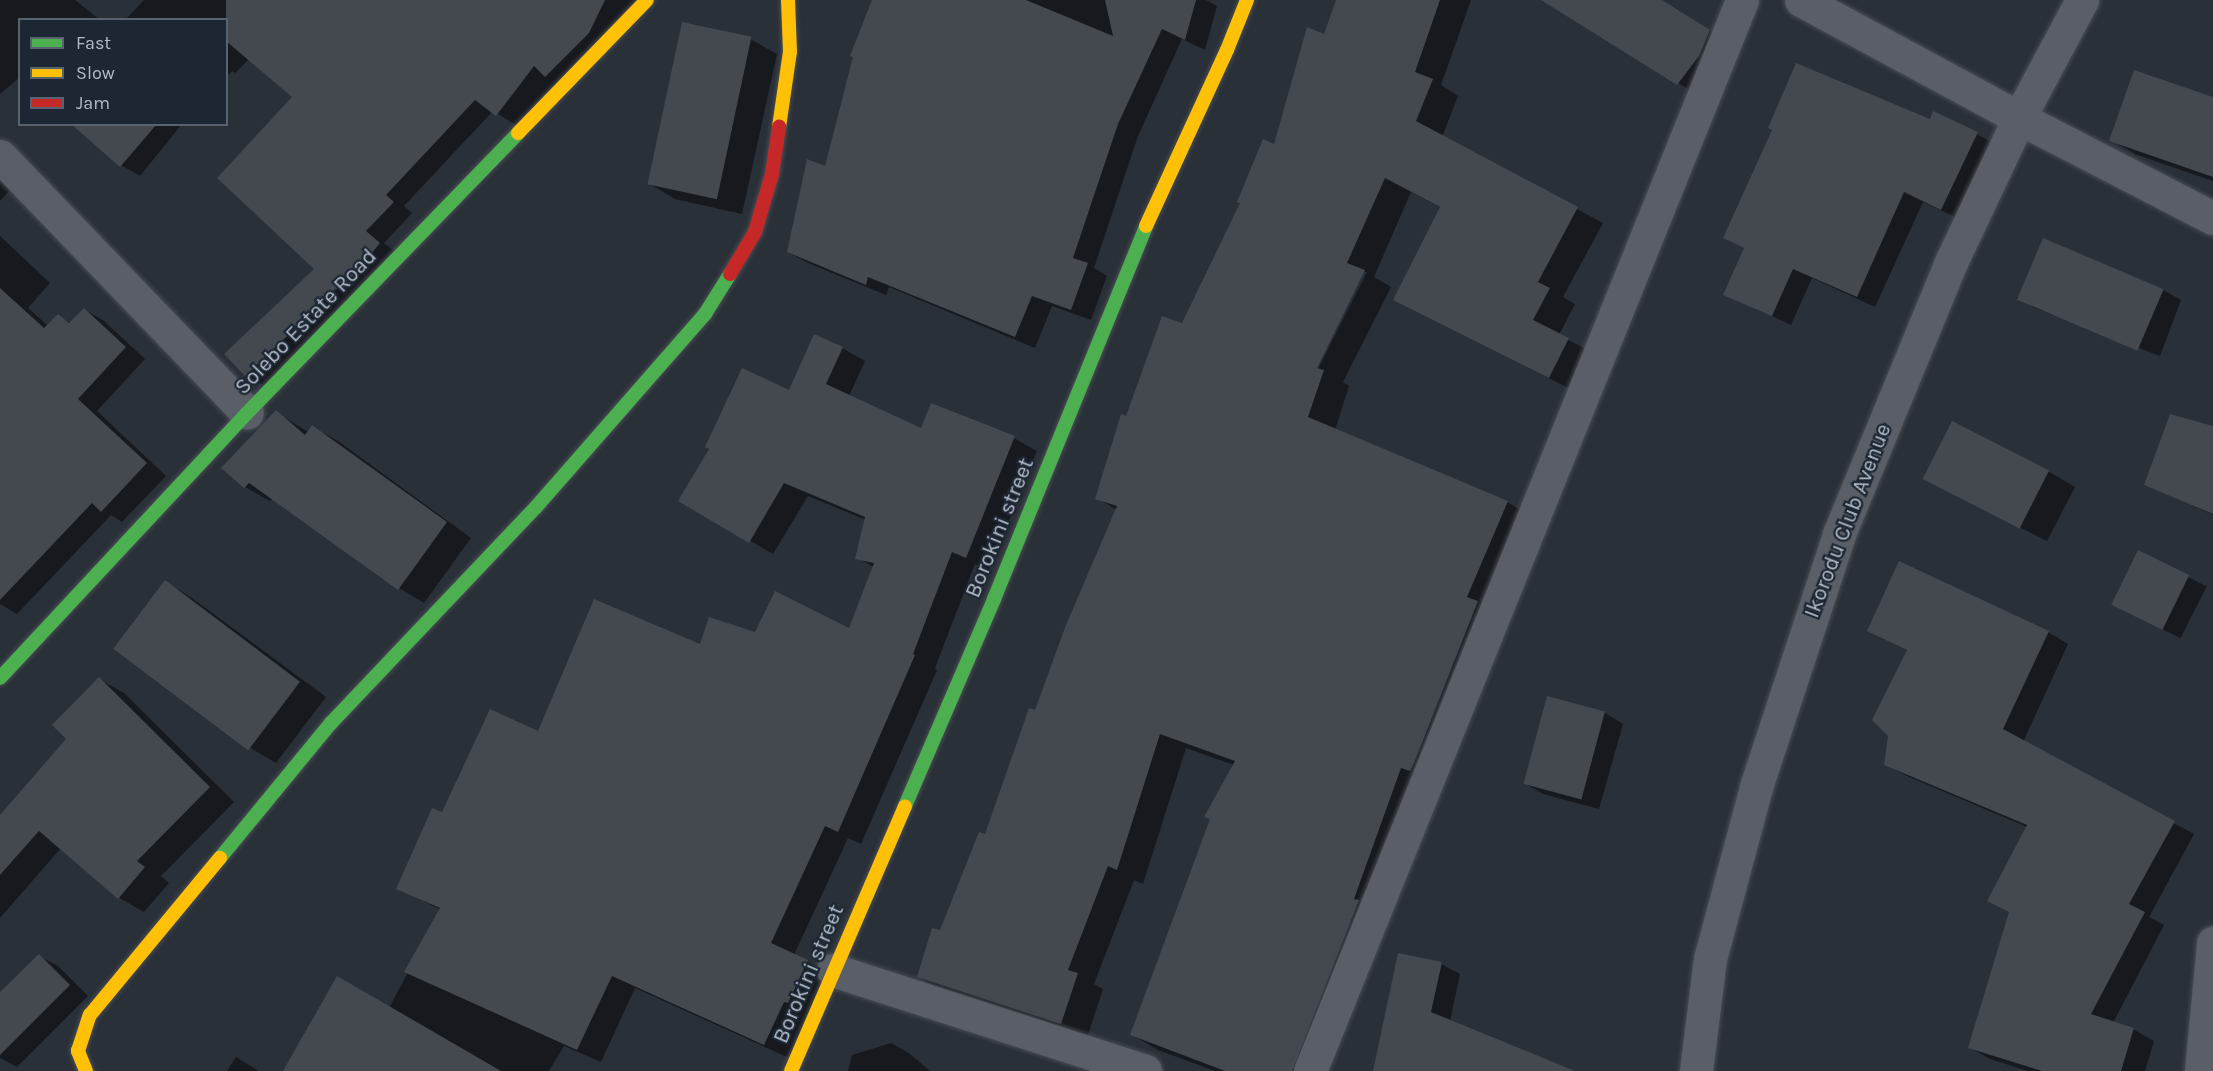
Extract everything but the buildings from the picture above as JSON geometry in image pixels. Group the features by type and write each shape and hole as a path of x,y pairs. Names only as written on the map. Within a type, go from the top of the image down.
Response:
{"street":[{"name":"Solebo Estate Road","path":"0,678 247,413 647,0"},
{"path":"87,1071 78,1051 90,1015 331,723 536,507 705,314 754,232 772,174 790,52 788,0"},
{"name":"Borokini street","path":"791,1071 994,599 1144,231 1227,50 1247,0"},
{"path":"1310,1071 1742,0"},
{"path":"1801,0 2019,118 2213,218"},
{"name":"Ikorodu Club Avenue","path":"1696,1071 1710,959 1757,784 1839,534 1952,260 2019,118 2082,0"},
{"path":"0,156 247,413"},
{"path":"2201,1071 2213,943"},
{"path":"833,970 1145,1071"}],"traffic: fast":[{"path":"0,678 247,413 518,133"},
{"path":"905,806 994,599 1146,226"},
{"path":"220,858 331,723 536,507 705,314 730,274"}],"traffic: slow":[{"path":"518,133 647,0"},
{"path":"779,127 790,52 788,0"},
{"path":"1146,226 1227,50 1247,0"},
{"path":"791,1071 905,806"},
{"path":"86,1071 78,1051 90,1015 220,858"}],"traffic: jam":[{"path":"730,274 755,232 772,174 779,127"}]}
